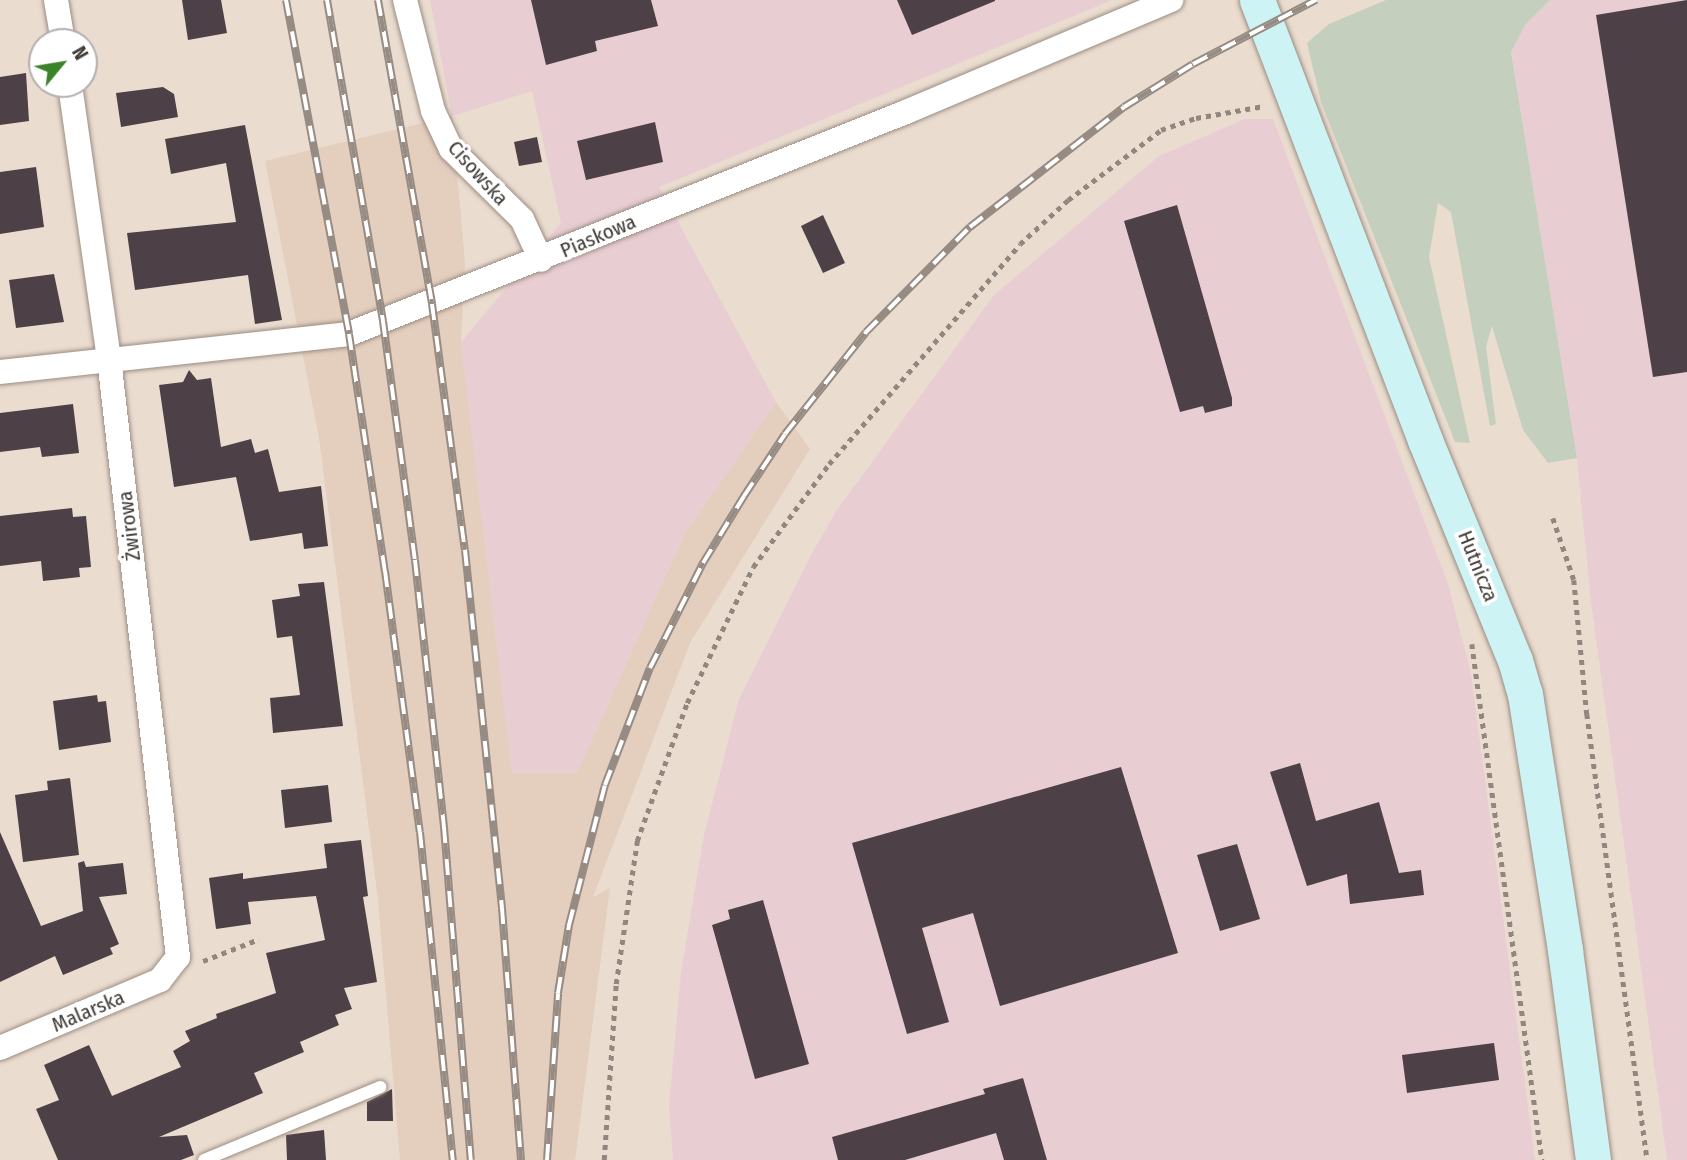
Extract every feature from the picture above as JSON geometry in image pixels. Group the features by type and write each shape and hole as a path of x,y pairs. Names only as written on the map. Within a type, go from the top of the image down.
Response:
{"main road":[{"name":"Hutnicza","path":"1257,0 1522,682 1565,950 1593,1160"}],"street":[{"path":"56,0 61,28"},
{"name":"Cisowska","path":"405,0 433,111 451,149 522,219 541,260"},
{"name":"Piaskowa","path":"0,372 349,334 541,260 1171,0"},
{"name":"Żwirowa","path":"72,98 109,359 178,947 169,972"},
{"name":"Malarska","path":"0,1048 169,972"}],"lane":[{"path":"204,1160 380,1087"}],"path":[{"path":"604,1160 611,1024 637,841 654,787 721,626 776,532 965,305 1020,244 1089,183 1161,131 1243,109 1297,106"},
{"path":"1553,518 1574,579 1587,714 1647,1160"},
{"path":"1472,640 1542,1160"},
{"path":"169,972 259,939"}],"shaded area":[{"path":"430,0 1112,0 659,187 776,402 684,535 577,773 512,773 461,342 561,223 532,91 452,116"},
{"path":"1550,0 1687,0 1687,1160 1667,1160 1590,594 1577,458 1511,51 1525,25"},
{"path":"452,116 465,263 461,342 512,773 577,773 684,535 776,402 810,449 690,643 593,897 610,888 575,1160 400,1160 378,900 319,438 265,161"},
{"path":"1245,119 1273,119 1448,584 1471,674 1535,1160 673,1160 669,1106 681,972 704,835 739,699 811,555 837,510 994,295 1159,156"}],"green space":[{"path":"1386,0 1550,0 1525,25 1511,52 1577,458 1548,463 1523,430 1492,326 1486,347 1496,424 1490,426 1451,212 1438,203 1429,257 1470,443 1455,442 1321,102 1307,43 1329,24"}],"building":[{"path":"182,0 221,0 227,33 188,40"},
{"path":"531,0 651,0 658,26 595,41 597,51 546,65"},
{"path":"897,0 995,0 995,1 912,35"},
{"path":"1687,0 1687,372 1653,377 1596,15"},
{"path":"26,73 29,121 0,125 0,77"},
{"path":"163,87 174,94 178,117 121,127 116,93"},
{"path":"655,122 663,162 586,180 577,141"},
{"path":"245,125 282,320 255,324 248,275 135,290 127,233 236,222 226,163 171,174 165,139"},
{"path":"537,137 542,162 519,166 514,142"},
{"path":"36,167 44,227 0,234 0,172"},
{"path":"1177,205 1232,398 1232,406 1205,413 1203,406 1180,412 1124,221"},
{"path":"823,215 845,263 823,273 801,226"},
{"path":"54,274 64,322 16,328 9,280"},
{"path":"189,370 197,380 211,378 221,447 251,439 255,453 268,449 279,492 321,486 328,546 304,549 302,533 250,541 236,477 174,487 159,385 183,382"},
{"path":"73,404 79,453 42,457 40,447 0,452 0,413"},
{"path":"72,508 73,517 86,516 91,567 79,568 80,577 43,581 41,561 0,566 0,516"},
{"path":"324,582 343,726 273,733 270,698 300,695 292,636 277,638 272,600 300,596 298,584"},
{"path":"97,695 98,702 106,701 111,742 59,750 53,701"},
{"path":"1300,763 1316,821 1379,802 1399,873 1421,870 1424,895 1350,904 1347,874 1307,886 1270,772"},
{"path":"1121,767 1178,953 1000,1006 973,913 922,928 949,1022 907,1034 852,843"},
{"path":"70,778 79,855 23,862 15,795 48,790 47,781"},
{"path":"328,785 332,822 285,828 281,790"},
{"path":"0,832 41,926 83,911 78,863 84,861 86,867 123,863 127,894 99,897 119,944 110,948 113,954 63,975 55,956 0,982"},
{"path":"361,840 368,896 363,897 377,982 344,988 352,1009 335,1015 339,1025 300,1042 304,1052 254,1073 263,1093 159,1137 187,1135 194,1155 181,1160 58,1160 36,1109 59,1100 44,1065 89,1045 112,1096 181,1067 173,1051 190,1041 185,1031 217,1018 216,1014 276,993 266,953 325,940 316,896 248,902 251,924 216,929 209,878 243,873 243,879 327,868 324,844"},
{"path":"1237,844 1260,919 1220,931 1197,855"},
{"path":"763,900 809,1064 755,1079 712,925 730,919 728,910"},
{"path":"1494,1043 1499,1080 1407,1093 1402,1055"},
{"path":"1023,1078 1047,1160 1004,1160 996,1133 905,1160 838,1160 832,1137 985,1094 983,1089"},
{"path":"392,1089 393,1121 367,1121 367,1102"},
{"path":"324,1130 326,1160 287,1160 286,1135"}],"railway":[{"path":"286,0 349,334 385,571 420,832 453,1160"},
{"path":"327,0 383,321 415,560 444,827 471,1160"},
{"path":"378,0 432,304 465,550 502,908 521,1160"},
{"path":"547,1160 558,993 569,925 605,785 650,668 703,563 785,434 866,332 970,227 1124,107 1193,64 1316,0"}]}
